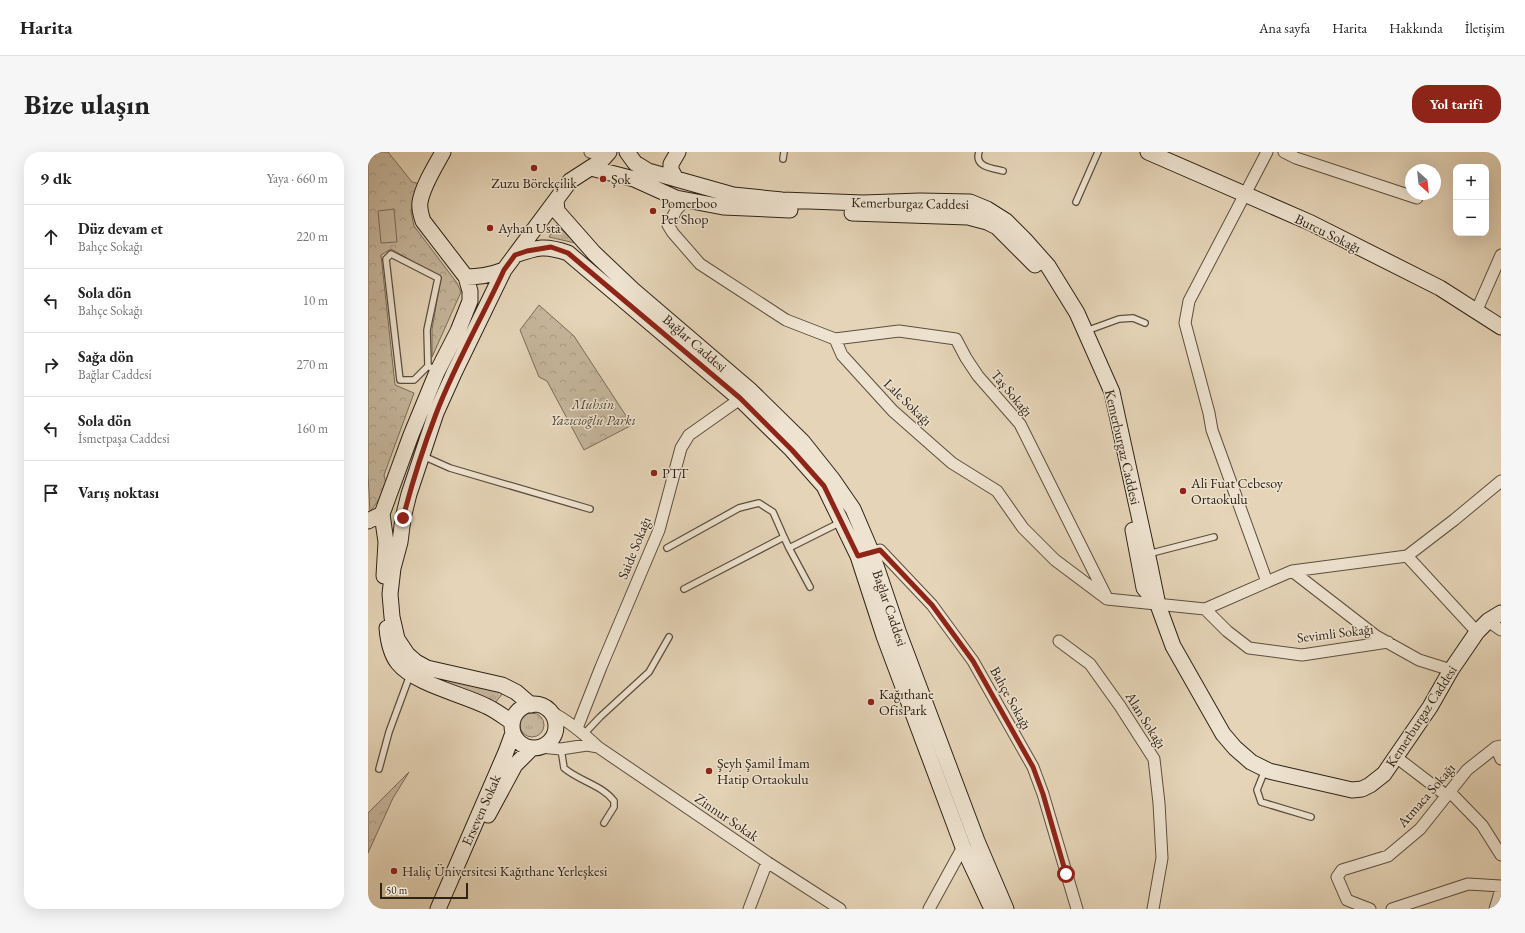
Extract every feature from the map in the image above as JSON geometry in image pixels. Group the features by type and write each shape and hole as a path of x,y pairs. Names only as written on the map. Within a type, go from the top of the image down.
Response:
{"main road":[{"path":"443,152 423,192 420,210 423,221 466,277 470,291 470,301 458,331 432,369 411,434 382,514 386,542 384,611 388,641 397,663 411,674 441,688 487,706 513,728 519,743 525,747 536,748 552,740 555,733 555,719 551,712 545,708 539,705 531,705 521,709 517,713 513,728"},
{"path":"664,174 665,161 671,152"},
{"path":"634,179 664,174 672,164 678,152"},
{"name":"Burcu Sokağı","path":"1148,152 1311,223 1440,288 1501,327"},
{"path":"531,705 516,692 502,685 427,668 416,662 407,654 398,639 392,617 390,594 393,568 400,542 403,518 421,455 436,413 504,270 570,181 591,168 607,154"},
{"name":"Kemerburgaz Caddesi","path":"631,157 664,174 733,195 782,200 863,203 920,201 970,202 987,209 1006,221 1048,266 1076,313 1112,392 1143,555"},
{"name":"Kemerburgaz Caddesi","path":"591,168 634,179 676,198 723,207 968,217 987,222 997,227 1041,272 1058,298 1075,329 1098,381 1104,399 1143,555 1158,605 1173,646 1224,734 1235,748 1251,762 1269,771 1352,790 1362,789 1370,785 1384,774 1396,757 1430,708 1451,670 1477,632 1488,621 1501,613"},
{"name":"Bağlar Caddesi","path":"556,200 557,211 594,253 633,290 751,391 802,441 833,480 853,510 884,636 963,847 992,909"},
{"name":"Bağlar Caddesi","path":"515,255 527,251 551,247 568,253 740,398 792,450 824,486 841,522 864,554 898,631 977,841 1006,909"},
{"path":"466,277 492,275 504,270"},
{"path":"368,521 382,514 403,518"},
{"name":"Erseven Sokak","path":"438,909 506,752 513,728"},
{"name":"Erseven Sokak","path":"445,909 472,844 514,765 536,748"}],"street":[{"path":"590,152 607,154"},
{"path":"1267,152 1189,301 1185,323 1209,413 1212,430 1267,582"},
{"path":"1284,152 1296,158 1405,194"},
{"path":"686,200 677,210 668,225 673,233 700,264 786,320 835,339"},
{"path":"1476,312 1501,255"},
{"name":"Taş Sokağı","path":"835,339 899,331 956,339 978,376 1020,424 1107,599"},
{"name":"Lale Sokağı","path":"835,339 842,355 893,411 952,463 997,490 1023,528 1055,560 1107,599"},
{"name":"Saide Sokağı","path":"580,731 601,667 659,530 681,448 689,435 740,398"},
{"path":"1107,599 1205,609 1292,571 1407,556 1501,481"},
{"name":"Bahçe Sokağı","path":"864,554 880,550 932,605 973,661 1033,767 1043,794 1077,909"},
{"path":"1407,556 1477,632"},
{"path":"1292,571 1376,636 1419,660 1451,670"},
{"name":"Sevimli Sokağı","path":"1205,609 1226,631 1248,648 1302,654 1389,642"},
{"path":"1488,621 1501,630"},
{"name":"Alan Sokağı","path":"1059,641 1090,664 1120,706 1154,759 1159,804 1162,858 1153,909"},
{"name":"Zinnur Sokak","path":"551,712 580,731 598,747 835,907"},
{"path":"536,748 561,749 587,745 598,747"},
{"name":"Atmaca Sokağı","path":"1370,909 1347,900 1337,878 1342,870 1388,856 1420,829 1467,770 1499,747 1501,759"},
{"path":"1396,757 1448,794 1482,825 1501,855"},
{"path":"929,909 963,847"},
{"path":"749,909 767,862"},
{"path":"1392,909 1468,884 1501,887 1495,909"}],"lane":[{"path":"783,159 784,152"},
{"path":"979,152 979,162 984,166 1003,171"},
{"path":"1076,202 1098,152"},
{"path":"391,254 438,278 427,330 432,369 414,380 400,380 386,260 391,254"},
{"path":"1085,331 1119,319 1133,318 1145,323"},
{"path":"421,455 450,468 590,509"},
{"path":"666,548 739,508 759,503 773,512 789,548 810,587"},
{"path":"789,548 841,522"},
{"path":"684,589 784,537"},
{"path":"1143,555 1214,537"},
{"path":"580,731 600,717 649,672 669,637"},
{"path":"379,769 389,732 411,674"},
{"path":"561,749 564,768 571,774 609,794 614,801 614,807 604,824"},
{"path":"1265,769 1257,790 1261,802 1311,818"}],"green space":[{"path":"368,152 388,152 412,182 420,184 416,190 411,212 414,226 457,283 461,292 432,357 432,329 441,278 391,249 381,255 395,385 414,393 384,475 387,488 370,512 368,473"},
{"path":"394,209 397,242 381,243 378,211"},
{"path":"557,225 575,243 549,237"},
{"name":"Muhsin Yazıcıoğlu Parkı","path":"539,305 574,336 632,425 584,450 547,381 539,377 520,330"},
{"path":"426,674 503,693 495,703"},
{"path":"527,713 537,713 544,720 544,730 537,737 527,737 520,730 520,720"},
{"path":"409,772 393,798 368,853 368,813"}],"place":[{"name":"Zuzu Börekçilik","path":"534,168"},
{"name":"Şok","path":"603,179"},
{"name":"Pomerboo Pet Shop","path":"653,211"},
{"name":"Ayhan Usta","path":"490,228"},
{"name":"PTT","path":"654,473"},
{"name":"Ali Fuat Cebesoy Ortaokulu","path":"1183,491"},
{"name":"Kağıthane OfisPark","path":"871,702"},
{"name":"Şeyh Şamil İmam Hatip Ortaokulu","path":"709,771"},
{"name":"Haliç Üniversitesi Kağıthane Yerleşkesi","path":"394,871"}],"route":[{"path":"403,518 420,459 436,413 504,270 515,255 527,251 551,247 568,253 740,398 792,450 824,486 858,556 880,550 932,605 973,661 1033,767 1043,794 1066,874"}]}
